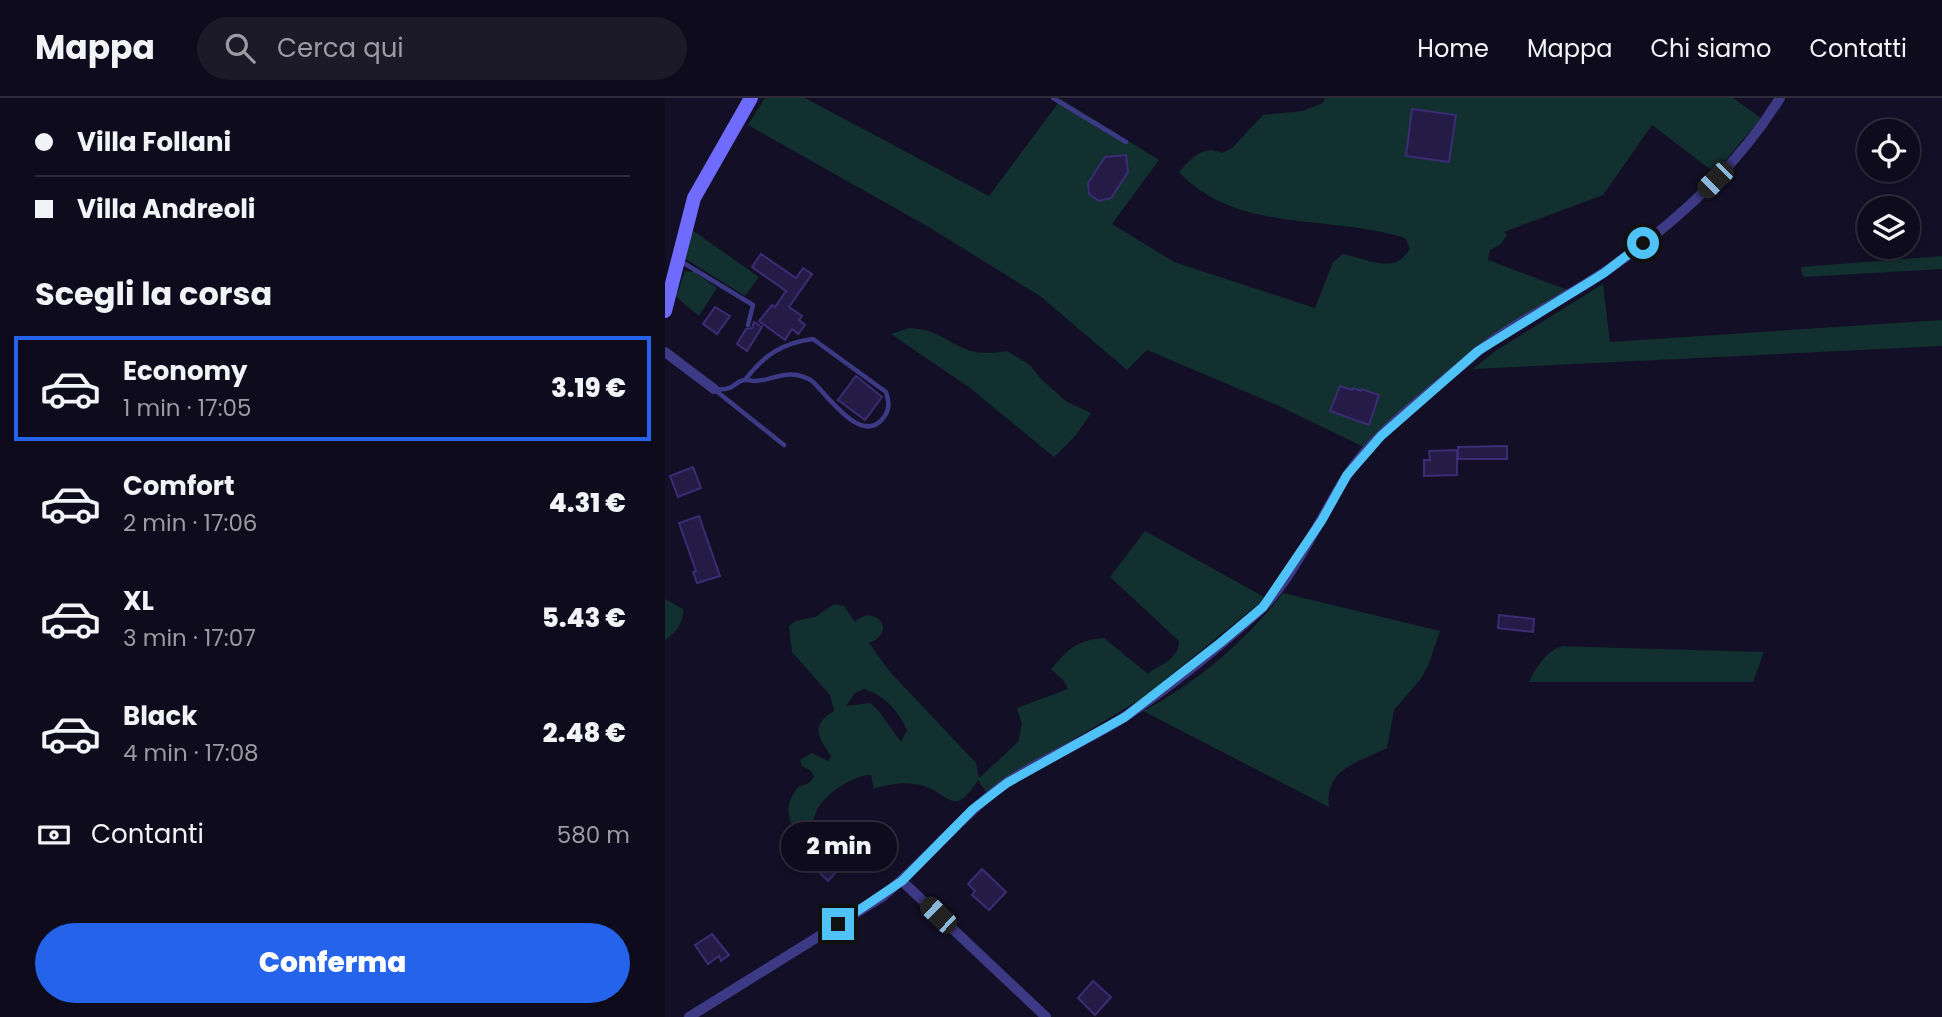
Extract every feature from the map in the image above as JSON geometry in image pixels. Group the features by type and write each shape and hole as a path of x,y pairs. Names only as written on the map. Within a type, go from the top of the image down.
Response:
{"main road":[{"path":"665,311 694,198 751,98"}],"street":[{"path":"693,1016 882,897 902,881 973,809 998,789 1125,717 1199,662 1263,607 1322,520 1347,475 1381,436 1478,351 1604,273 1682,213 1735,159 1780,98"},
{"path":"665,352 714,389"},
{"path":"902,881 1046,1017"}],"lane":[{"path":"1053,98 1126,142"},
{"path":"677,260 753,305 748,325"},
{"path":"714,389 726,390 745,380 766,355 781,346 813,339 886,392 889,402 886,415 880,421 873,425 862,425 844,415 811,380 800,375 785,374 769,380 745,380"},
{"path":"714,389 784,445"}],"green space":[{"path":"765,98 805,98 989,196 1061,99 1159,160 1112,224 1174,262 1315,308 1333,262 1343,254 1389,264 1404,257 1410,248 1405,238 1376,231 1256,214 1228,205 1202,192 1179,172 1198,154 1209,150 1222,153 1232,148 1263,115 1302,111 1323,103 1325,98 1733,98 1761,118 1715,173 1652,125 1603,195 1504,232 1507,235 1501,244 1490,250 1488,260 1568,290 1475,351 1364,447 1279,406 1147,350 1127,370 1040,296 927,226 748,125"},
{"path":"692,230 759,277 745,296 684,258"},
{"path":"1942,256 1942,269 1803,277 1801,267 1920,259"},
{"path":"685,271 694,272 717,288 699,316 676,297"},
{"path":"1603,284 1610,342 1942,320 1942,346 1473,369 1494,352"},
{"path":"909,328 935,333 975,352 1007,351 1030,365 1041,379 1067,402 1091,413 1076,435 1054,457 970,388 891,334"},
{"path":"1145,531 1266,598 1141,699 986,792 978,780 963,798 952,801 918,784 899,783 874,789 871,775 856,778 840,786 821,804 801,858 787,855 783,846 793,827 788,811 790,802 798,787 809,783 814,777 811,771 802,766 800,760 812,753 828,761 831,756 820,737 819,726 826,716 834,711 830,695 792,652 789,626 796,621 815,617 834,604 844,606 855,622 869,615 880,620 882,632 869,643 890,672 976,763 979,778 1018,742 1022,724 1017,708 1068,689 1064,681 1051,669 1080,643 1104,638 1148,674 1176,653 1179,641 1110,577","holes":["864,689 895,710 907,730 901,742 870,703 846,706 855,693"]},
{"path":"1283,593 1440,631 1428,666 1420,680 1394,710 1387,748 1355,763 1338,775 1332,783 1329,807 1143,711 1201,674 1237,644"},
{"path":"665,599 683,609 678,627 665,640"},
{"path":"1562,646 1764,652 1753,682 1529,682 1542,660"}],"building":[{"path":"1412,109 1456,115 1449,162 1406,156"},
{"path":"1126,155 1128,172 1111,198 1099,201 1089,194 1088,183 1105,157"},
{"path":"761,254 796,278 803,268 812,274 789,307 802,316 799,320 805,325 798,334 792,329 785,340 759,321 772,305 775,307 786,291 752,267"},
{"path":"715,307 730,316 717,334 703,324"},
{"path":"754,322 762,327 747,351 737,344"},
{"path":"856,376 882,397 865,420 838,400"},
{"path":"1340,386 1379,395 1369,425 1330,411"},
{"path":"1507,446 1507,459 1458,459 1458,447"},
{"path":"1457,450 1457,475 1424,476 1424,460 1430,460 1429,451"},
{"path":"693,467 701,488 678,497 670,476"},
{"path":"699,516 720,576 697,583 693,572 696,571 679,523"},
{"path":"1499,615 1534,619 1533,632 1498,628"},
{"path":"828,845 846,861 828,881 811,864"},
{"path":"982,869 1006,892 989,910 972,895 975,891 968,884"},
{"path":"712,934 729,955 721,961 719,956 708,964 695,945"},
{"path":"1093,981 1111,997 1095,1015 1078,998"}],"route":[{"path":"838,924 882,897 902,881 973,809 1007,783 1125,717 1199,662 1263,607 1322,520 1347,475 1381,436 1478,351 1604,273 1643,243"}]}
